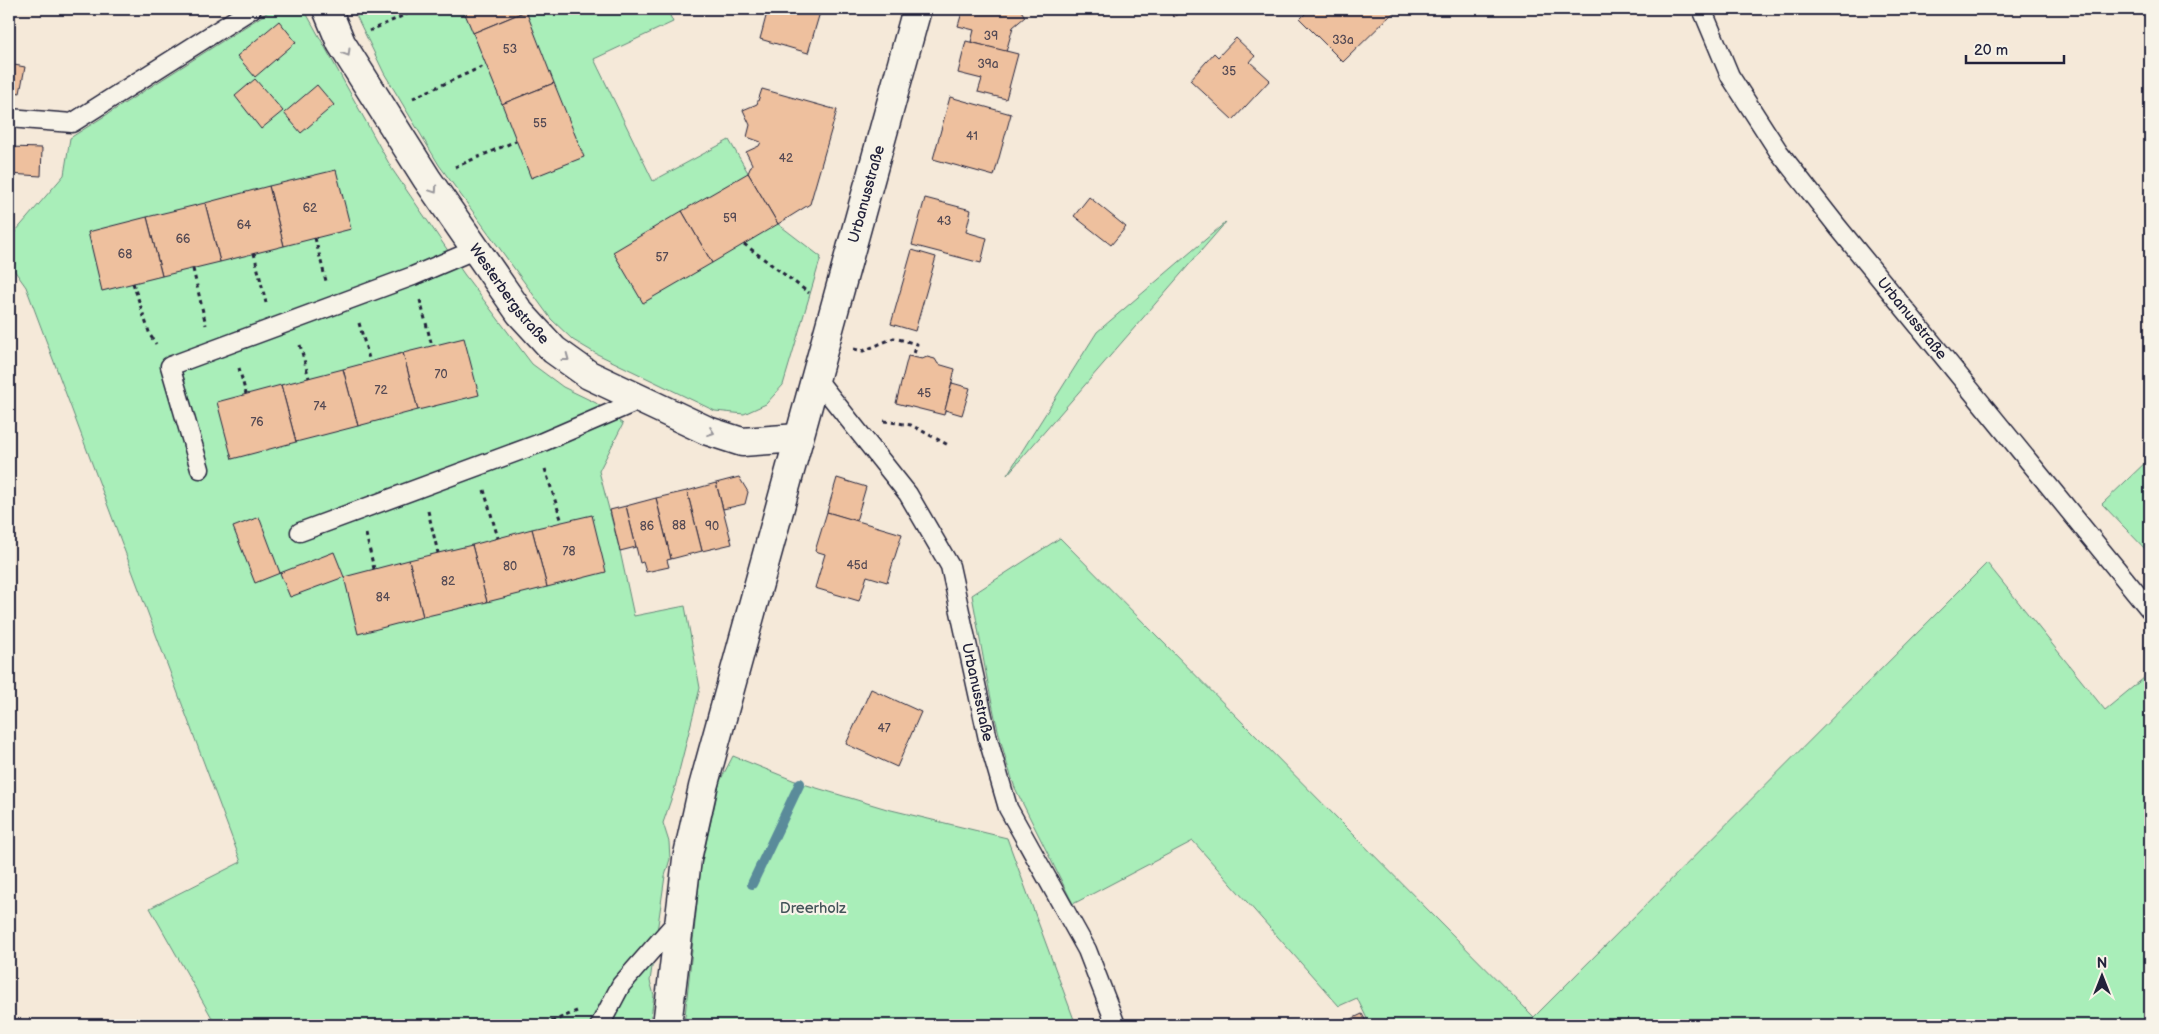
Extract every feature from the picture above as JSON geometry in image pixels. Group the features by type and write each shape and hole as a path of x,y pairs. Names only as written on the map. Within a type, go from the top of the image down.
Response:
{"street":[{"name":"Westerbergstraße","path":"327,9 341,43 383,112 474,250 520,313 554,350 589,375 708,431 742,442 798,438"},
{"name":"Urbanusstraße","path":"667,1025 687,859 703,786 917,9"}],"lane":[{"path":"9,118 72,123 252,9"},
{"name":"Urbanusstraße","path":"1702,9 1730,76 1779,152 1837,226 2150,610"},
{"path":"200,468 170,366 413,276 474,250"},
{"name":"Urbanusstraße","path":"815,377 908,494 950,566 988,739 1008,808 1087,950 1116,1025"},
{"path":"300,532 538,444 640,400"},
{"path":"600,1025 621,986 680,919"}],"path":[{"path":"341,43 418,9"},
{"path":"383,112 486,65"},
{"path":"427,179 516,141"},
{"path":"316,238 332,306"},
{"path":"744,244 807,292 836,301"},
{"path":"254,253 271,328"},
{"path":"192,268 212,350"},
{"path":"413,276 432,346"},
{"path":"134,283 150,335 170,366"},
{"path":"352,298 370,362"},
{"path":"293,320 309,378"},
{"path":"824,342 863,351 894,338 917,344 913,357"},
{"path":"848,418 911,424 950,446"},
{"path":"538,444 562,522"},
{"path":"477,465 498,538"},
{"path":"422,486 438,553"},
{"path":"360,509 374,569"}],"green space":[{"path":"273,9 304,9 392,169 464,274 532,364 563,387 596,403 623,424 599,471 620,551 634,616 685,606 700,688 674,791 663,823 669,842 670,859 665,876 650,981 654,995 650,1025 216,1025 150,908 241,862 26,287 9,263 9,239 64,175 70,138"},
{"path":"353,9 667,9 673,22 594,59 653,181 729,140 778,224 821,257 783,385 766,404 744,414 715,411 595,353 573,340 551,319 439,165 384,73"},
{"path":"1226,222 1007,475 1097,332"},
{"path":"2150,458 2150,554 2102,504"},
{"path":"1060,538 1534,1017 1987,563 2105,710 2150,673 2150,1025 1370,1025 1357,998 1339,1006 1193,841 1073,904 1015,788 1007,765 990,693 972,595"},
{"name":"Dreerholz","path":"733,756 800,783 887,809 1007,838 1076,1025 684,1025 701,866 720,781"}],"building":[{"path":"120,9 145,9 145,12"},
{"path":"463,9 525,9 526,11 473,33"},
{"path":"768,9 821,9 808,53 760,39"},
{"path":"963,9 1020,9 1025,17 1013,27 1006,52 971,42 974,30 958,26"},
{"path":"1166,9 1183,9 1174,17"},
{"path":"1310,9 1397,9 1343,62 1300,19"},
{"path":"526,11 554,83 502,104 473,33"},
{"path":"279,21 296,42 255,77 237,56"},
{"path":"1236,38 1255,56 1250,62 1270,80 1233,120 1190,80 1214,53 1218,57"},
{"path":"966,41 1018,54 1006,99 978,92 982,79 958,73"},
{"path":"9,64 25,67 20,93 9,91"},
{"path":"255,79 283,111 261,129 235,96"},
{"path":"554,83 584,157 531,178 502,104"},
{"path":"317,85 334,105 301,133 284,113"},
{"path":"762,89 837,110 810,204 778,224 748,173 752,164 746,152 759,146 761,142 747,137 750,125 743,110 757,104"},
{"path":"950,97 1011,114 994,176 933,159"},
{"path":"9,147 42,148 41,176 9,174"},
{"path":"336,170 351,229 284,246 269,186"},
{"path":"748,173 778,224 712,263 682,211"},
{"path":"269,186 284,246 220,262 205,203"},
{"path":"1089,197 1126,227 1111,245 1074,216"},
{"path":"925,198 971,210 966,232 987,238 981,263 912,245"},
{"path":"205,203 220,262 162,276 147,217"},
{"path":"682,211 712,263 643,303 613,252"},
{"path":"147,217 162,276 102,291 88,232"},
{"path":"912,250 936,257 915,331 891,324"},
{"path":"464,338 479,395 418,410 403,353"},
{"path":"403,353 418,410 358,426 343,369"},
{"path":"908,356 935,359 938,364 955,369 944,415 896,403"},
{"path":"343,369 358,426 296,442 281,385"},
{"path":"952,383 970,388 962,415 945,410"},
{"path":"281,385 296,442 232,459 217,402"},
{"path":"739,477 748,492 745,504 723,509 716,483"},
{"path":"837,478 866,487 856,521 827,512"},
{"path":"716,483 732,544 702,551 687,491"},
{"path":"687,491 702,551 671,559 656,498"},
{"path":"656,498 671,559 667,560 669,567 646,572 643,562 640,563 626,506"},
{"path":"626,506 636,547 620,551 610,510"},
{"path":"827,512 902,534 887,582 867,576 859,601 815,588 825,554 815,551"},
{"path":"592,515 606,572 547,587 532,529"},
{"path":"259,517 280,573 255,583 233,527"},
{"path":"532,529 547,587 487,602 472,545"},
{"path":"472,545 487,602 423,617 409,560"},
{"path":"334,552 344,577 290,597 280,573"},
{"path":"409,560 423,617 358,634 344,577"},
{"path":"871,689 921,712 897,767 846,744"},
{"path":"1362,1014 1368,1025 1339,1025"}],"waterway":[{"path":"752,884 800,783"}]}
